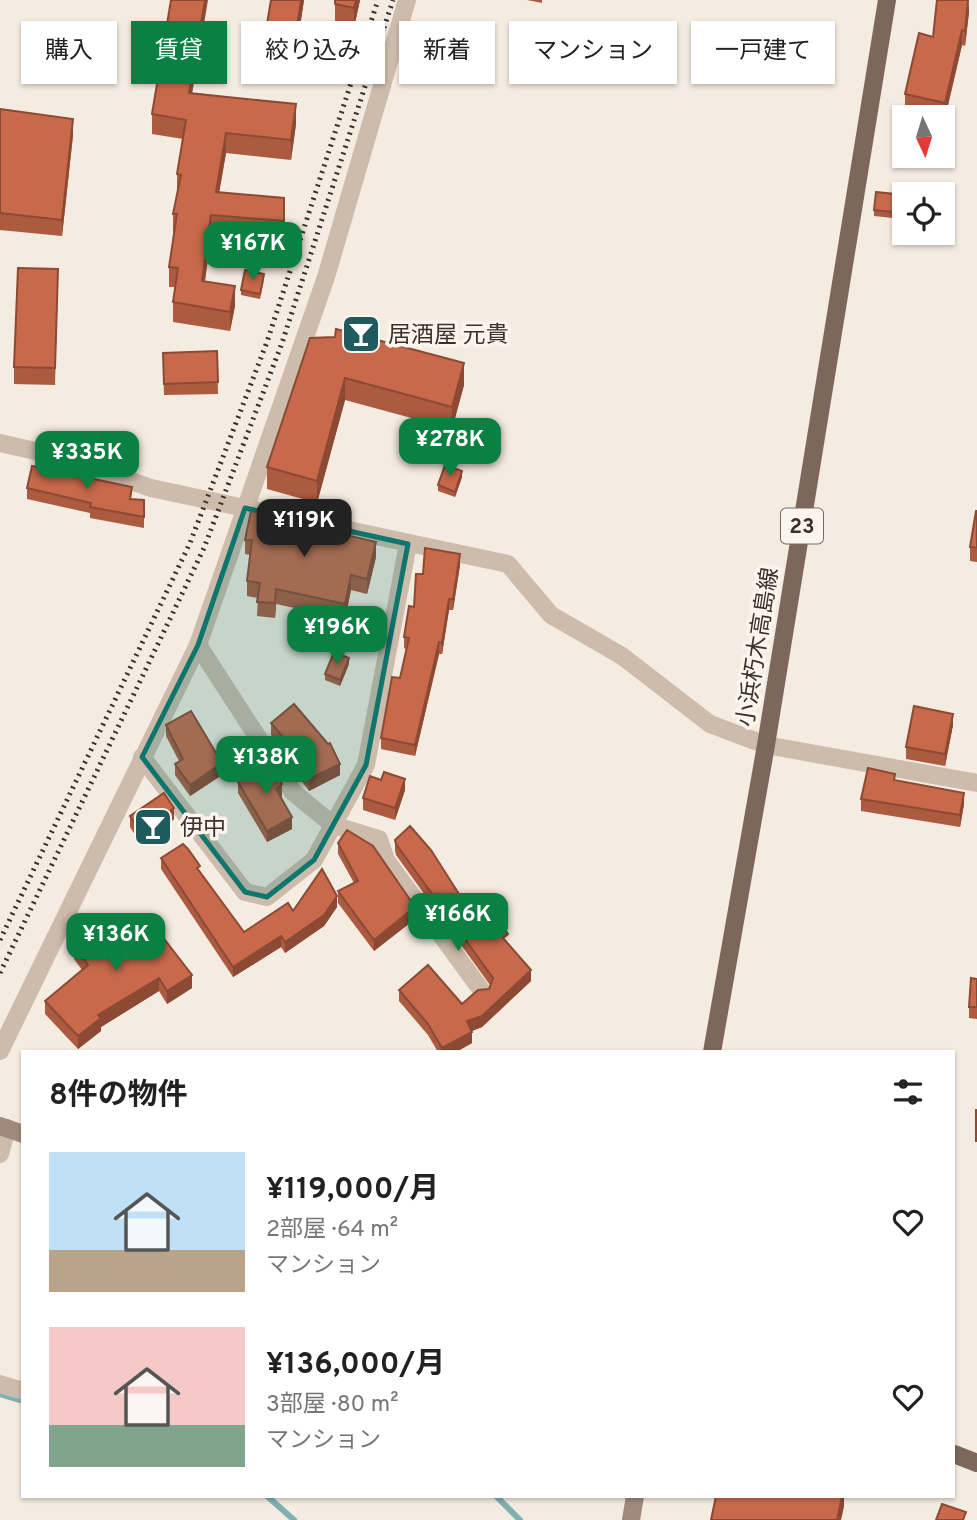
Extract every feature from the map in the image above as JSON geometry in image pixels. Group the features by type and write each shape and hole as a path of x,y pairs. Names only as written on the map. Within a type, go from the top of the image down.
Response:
{"main road":[{"name":"小浜朽木高島線","path":"712,1050 766,745 887,0"},
{"path":"955,1454 977,1463"},
{"path":"631,1520 635,1498"}],"street":[{"path":"0,1051 198,645 326,277 407,0"},
{"path":"0,443 62,457 151,488 508,564 551,615 622,656 710,724 766,745 977,783"},
{"path":"142,757 245,892 267,897 314,860 366,765 408,544"},
{"path":"198,645 293,792 333,825 379,839 386,860 482,991"},
{"path":"0,1154 10,1129"},
{"path":"0,1384 21,1390"}],"highlighted area":[{"path":"245,508 408,544 366,765 314,860 267,897 245,892 142,757 198,645"}],"building":[{"path":"171,0 205,0 201,21 168,21"},
{"path":"271,0 301,0 298,21 268,21"},
{"path":"335,0 356,0 354,8 335,4"},
{"path":"937,0 968,0 965,31 962,30 945,103 905,94 919,33 933,37"},
{"path":"157,84 191,84 189,93 296,104 291,140 226,133 216,192 284,198 284,221 211,215 202,281 235,286 230,312 173,302 178,268 169,267 177,214 173,214 181,175 177,174 186,120 152,114"},
{"path":"0,109 73,119 62,220 0,213"},
{"path":"876,192 892,194 892,212 874,210"},
{"path":"18,268 58,269 55,368 14,367"},
{"path":"245,270 264,274 260,294 241,290"},
{"path":"336,329 464,363 452,407 345,378 317,481 267,467 310,338 335,337"},
{"path":"217,351 218,382 164,384 163,353"},
{"path":"445,465 462,471 455,492 438,485"},
{"path":"32,466 132,487 130,499 144,500 144,517 90,507 91,503 27,488"},
{"path":"251,511 292,516 291,522 376,542 367,579 351,575 345,604 276,589 275,603 257,602 260,583 247,581 252,540 245,540"},
{"path":"977,511 977,548 970,547"},
{"path":"425,548 460,554 453,599 449,599 442,643 439,642 415,745 381,738 392,677 400,678 409,638 404,637 409,606 414,607 416,574 423,574"},
{"path":"334,652 349,658 340,680 325,674"},
{"path":"294,704 328,744 330,743 340,764 309,779 285,747 289,744 271,723"},
{"path":"914,706 953,714 945,754 906,747"},
{"path":"191,711 222,763 190,785 175,764 183,759 166,725"},
{"path":"267,761 282,784 276,789 292,817 267,831 238,782"},
{"path":"868,768 895,774 894,780 964,793 960,815 861,799"},
{"path":"384,772 405,779 395,808 363,798 370,776 381,780"},
{"path":"164,793 174,808 142,835 130,816"},
{"path":"410,826 431,850 473,916 488,906 508,934 503,938 531,970 482,1016 467,1021 472,1032 442,1048 428,1024 399,990 428,965 462,1004 478,990 489,989 493,978 396,844 395,840"},
{"path":"347,830 373,846 415,907 374,940 338,891 358,881 338,843"},
{"path":"183,844 200,866 197,868 244,932 288,903 293,911 322,869 337,896 324,915 285,942 281,936 233,967 161,858"},
{"path":"148,918 192,975 167,991 159,978 98,1015 101,1018 78,1036 45,1001 88,965 74,946 108,924 118,937"},
{"path":"971,978 977,979 977,1007 969,1007"},
{"path":"977,1110 977,1141 976,1141"},
{"path":"716,1498 842,1498 837,1520 711,1520"},
{"path":"942,1504 966,1512 963,1520 936,1520"}],"waterway":[{"path":"0,1394 21,1400"},
{"path":"269,1498 294,1520"},
{"path":"498,1498 520,1520"}],"railway":[{"path":"0,940 190,543 267,342 378,0"},
{"path":"0,973 204,548 282,343 393,0"}],"place":[{"name":"居酒屋 元貴","path":"361,334"},
{"name":"伊中","path":"153,827"}]}
